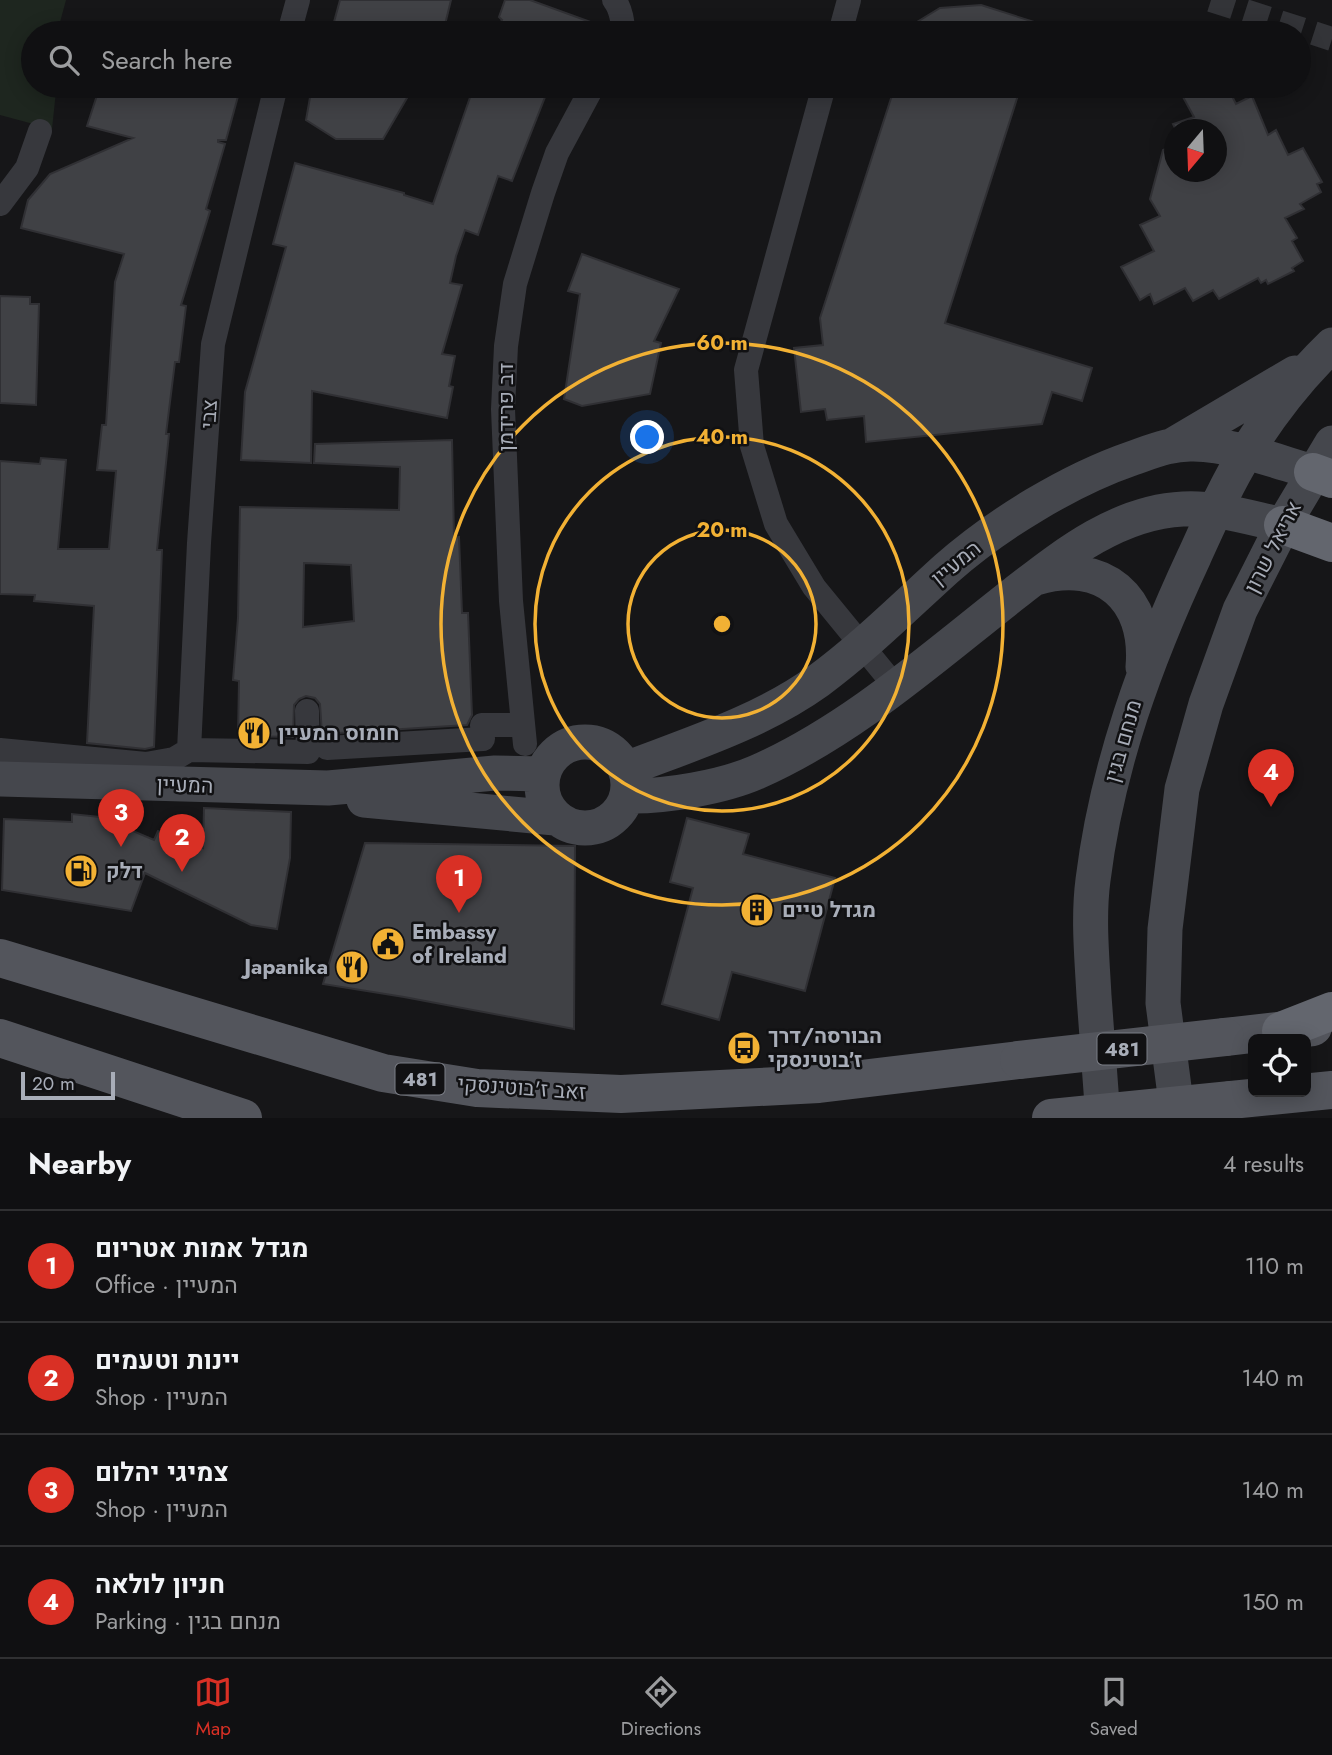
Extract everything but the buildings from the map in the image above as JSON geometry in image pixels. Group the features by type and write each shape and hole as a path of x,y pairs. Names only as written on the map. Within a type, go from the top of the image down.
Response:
{"highway":[{"path":"1283,525 1332,543"},
{"path":"1281,1031 1332,1011"}],"main road":[{"name":"זאב ז'בוטינסקי","path":"0,958 383,1073 477,1088 621,1094 819,1084 1281,1031"},
{"name":"481","path":"1281,1031 1332,1024"},
{"path":"0,1038 243,1118"},
{"path":"1051,1118 1332,1090"}],"street":[{"path":"292,21 298,0"},
{"path":"614,0 618,5 621,21"},
{"path":"843,21 849,0"},
{"name":"צבי","path":"189,750 199,543 214,344 273,98"},
{"name":"דב פרידמן","path":"327,748 483,739 482,725 524,735 511,601 503,409 506,346 515,284 543,193 557,153 587,98"},
{"path":"821,98 746,370 752,446 776,524 814,587 895,686"},
{"path":"0,204 27,169 40,131"},
{"path":"1172,445 1268,391 1325,351"},
{"path":"1246,453 1272,416 1325,351"},
{"name":"המעיין","path":"626,783 762,715 816,682 862,647 948,567 1017,515 1108,466 1172,445 1212,446 1326,464"},
{"name":"מנחם בגין","path":"1103,1118 1090,937 1093,881 1106,800 1142,677 1169,610 1246,453"},
{"name":"אריאל שרון","path":"1178,1118 1163,1003 1165,929 1182,789 1206,704 1240,610 1283,525 1326,464"},
{"path":"626,783 718,786 755,773 790,756 842,725 895,686 1056,560 1101,533 1132,519 1182,509 1216,511 1283,525"},
{"path":"1032,579 1054,574 1082,573 1104,580 1123,594 1136,612 1142,634 1142,677"},
{"path":"189,750 308,752 307,711"},
{"path":"584,742 609,749 619,758 626,783 622,808 614,818 603,825 578,829 555,818 543,797 542,774 548,761 558,750 570,744 584,742"},
{"name":"המעיין","path":"0,750 146,764 174,759 189,750"},
{"name":"המעיין","path":"0,779 328,788 495,773 542,774"},
{"name":"המעיין","path":"328,788 355,799 555,818"}],"shaded area":[{"path":"0,0 66,0 60,21 21,21 21,98 55,98 52,129 0,115"}],"tunnel":[{"path":"1211,0 1276,21"},
{"path":"1311,32 1332,39"}],"place":[{"name":"חומוס המעיין","path":"254,733"},
{"name":"חניון לולאה","path":"1271,807"},
{"name":"צמיגי יהלום","path":"121,847"},
{"name":"דלק","path":"81,871"},
{"name":"יינות וטעמים","path":"182,872"},
{"name":"מגדל טיים","path":"757,910"},
{"name":"מגדל אמות אטריום","path":"459,913"},
{"name":"Embassy of Ireland","path":"388,944"},
{"name":"Japanika","path":"352,967"},
{"name":"הבורסה/דרך ז׳בוטינסקי","path":"744,1048"}]}
